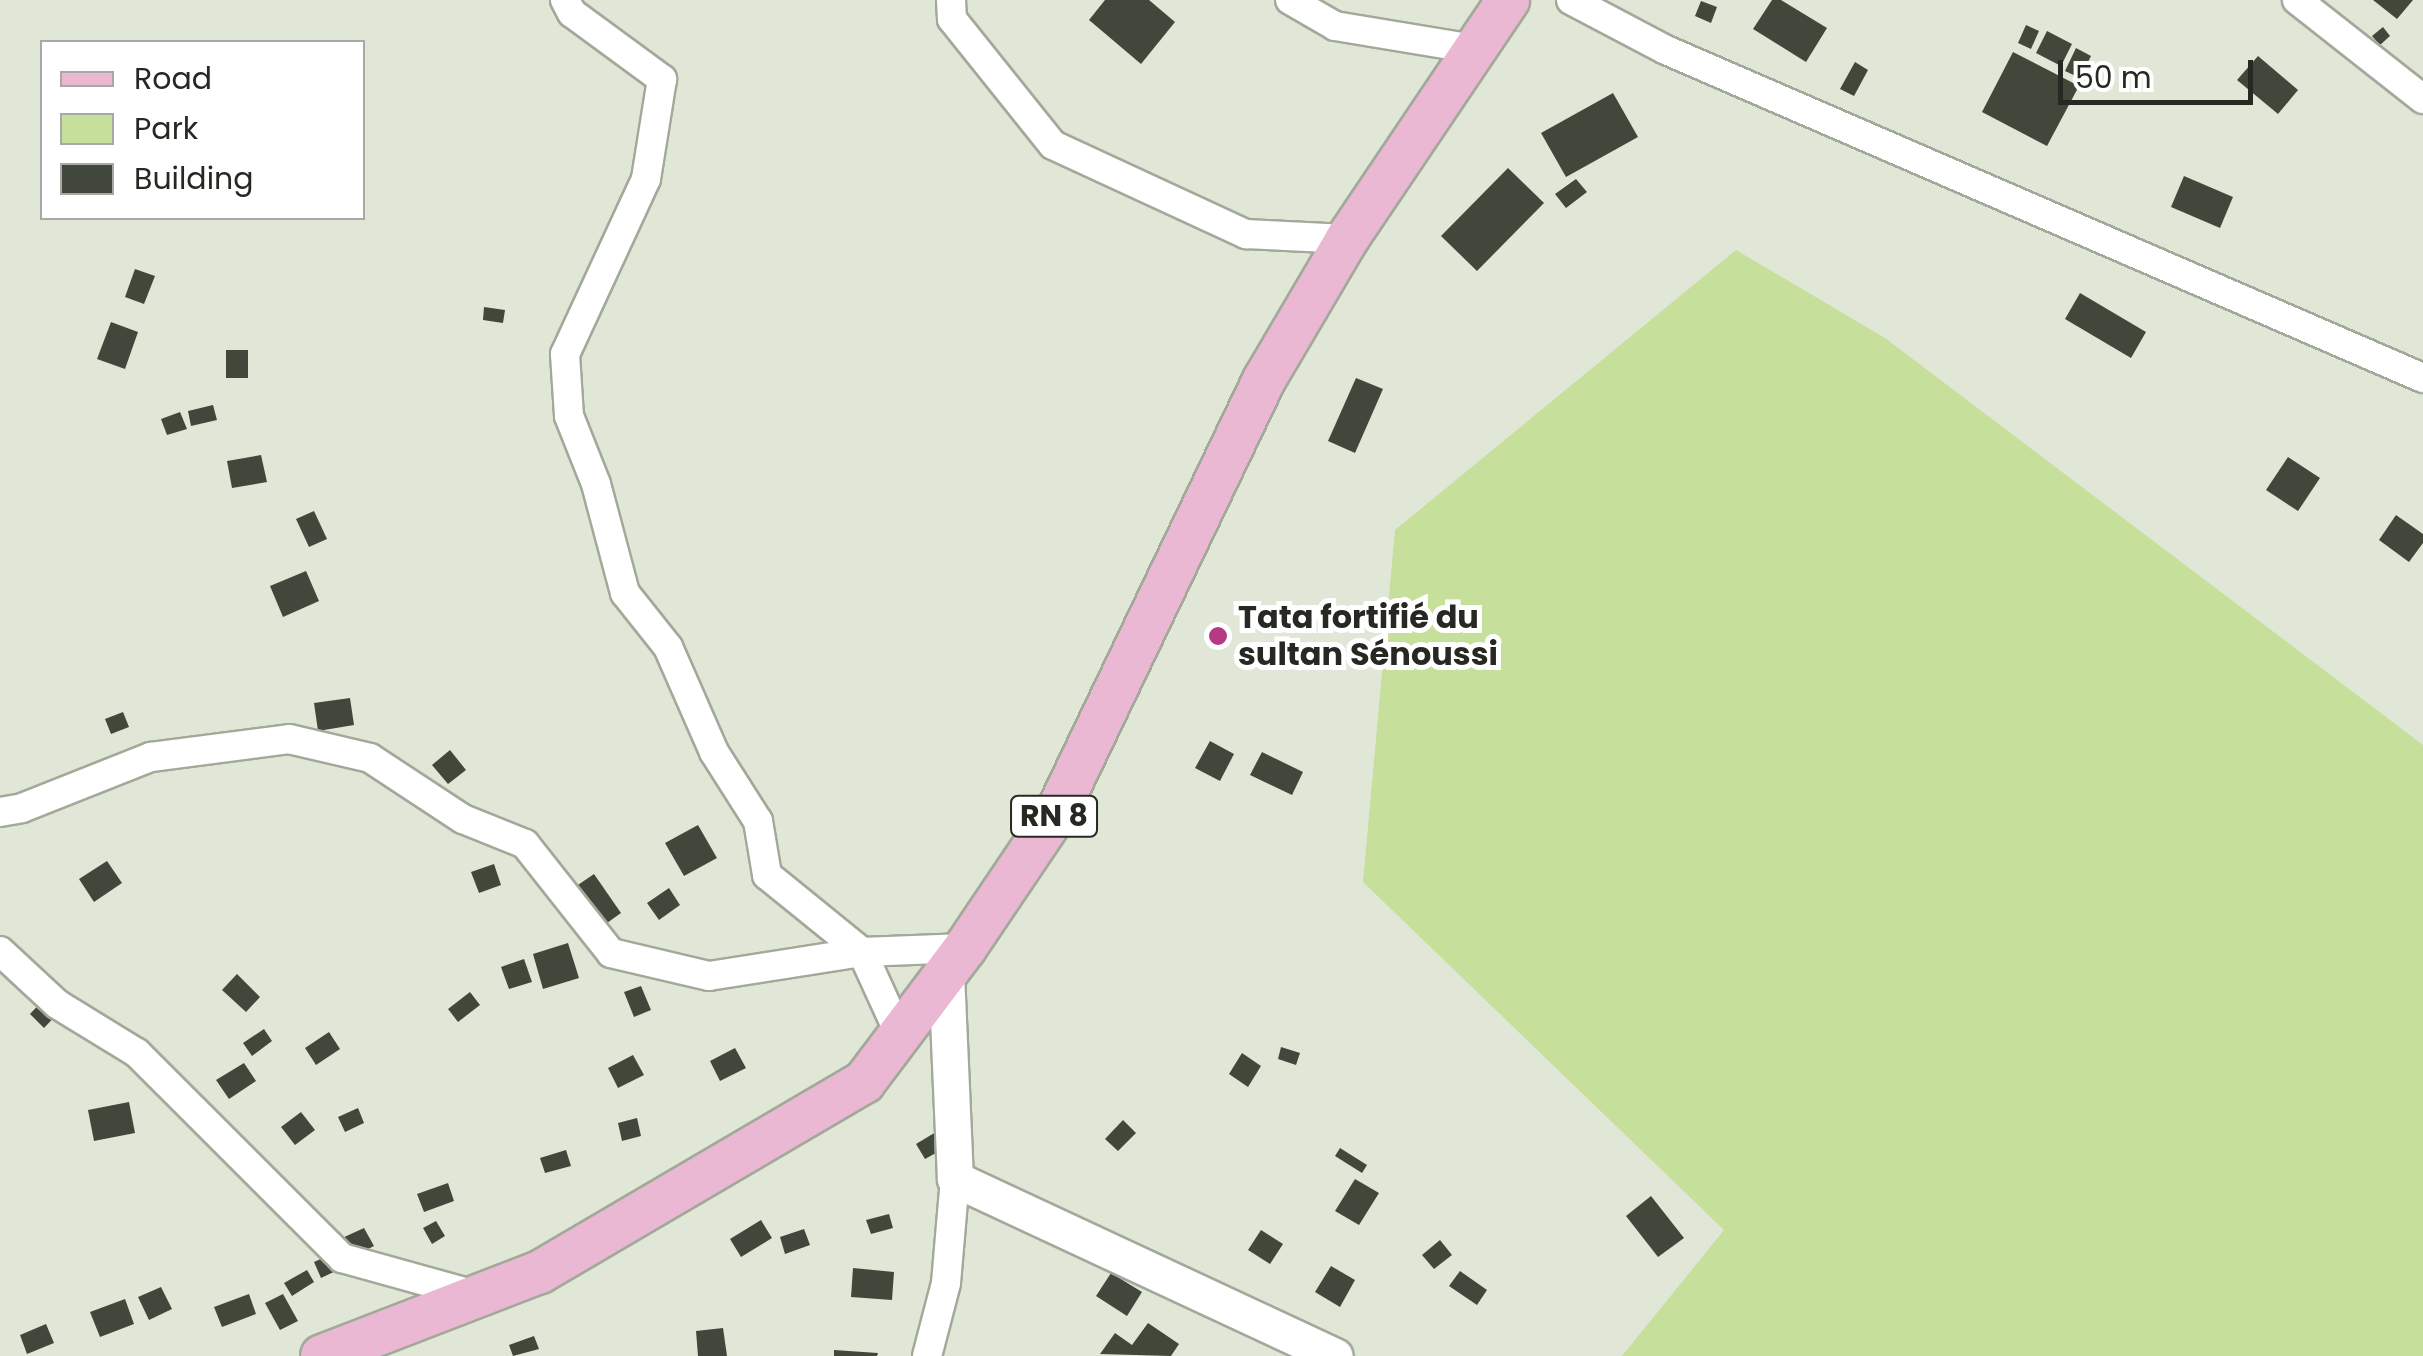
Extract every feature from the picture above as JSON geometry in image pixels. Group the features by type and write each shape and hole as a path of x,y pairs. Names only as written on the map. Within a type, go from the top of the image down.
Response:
{"main road":[{"name":"RN 8","path":"322,1356 540,1272 864,1082 955,960 1058,810 1264,380 1347,239 1508,0"}],"street":[{"path":"565,0 572,13 662,80 646,179 564,354 569,416 596,484 626,593 668,646 714,752 758,821 767,875 862,952 900,1034"},
{"path":"951,0 952,19 1053,145 1246,234 1347,239"},
{"path":"1290,0 1335,26 1474,49"},
{"path":"1571,0 1666,50 2423,378"},
{"path":"2298,0 2423,99"},
{"path":"0,812 22,808 151,757 289,739 370,758 463,820 525,844 611,954 710,976 862,952 955,960 954,1180 946,1283 928,1356"},
{"path":"0,952 57,1004 137,1053 342,1258 478,1296"},
{"path":"954,1180 1335,1356"}],"green space":[{"path":"1736,250 1885,338 2423,745 2423,1356 1622,1356 1724,1230 1363,882 1395,530"}],"building":[{"path":"1105,0 1149,0 1175,22 1141,64 1089,20"},
{"path":"1772,0 1781,0 1827,28 1806,62 1753,29"},
{"path":"2373,0 2413,0 2397,19"},
{"path":"1701,1 1717,7 1711,23 1695,16"},
{"path":"2026,25 2039,31 2031,49 2018,43"},
{"path":"2383,27 2390,36 2380,45 2372,36"},
{"path":"2047,31 2072,44 2061,66 2036,53"},
{"path":"2076,48 2091,56 2080,78 2065,71"},
{"path":"2013,52 2079,86 2047,146 1982,112"},
{"path":"2258,56 2298,90 2278,114 2237,80"},
{"path":"1855,62 1868,70 1854,96 1840,89"},
{"path":"1613,93 1638,137 1566,177 1541,133"},
{"path":"1508,168 1544,203 1477,271 1441,236"},
{"path":"2184,176 2233,197 2220,228 2171,207"},
{"path":"1576,179 1587,192 1566,208 1555,194"},
{"path":"135,269 155,276 144,304 125,297"},
{"path":"2080,293 2146,332 2131,358 2065,319"},
{"path":"484,307 505,310 503,323 483,320"},
{"path":"111,322 138,332 125,369 97,359"},
{"path":"226,350 248,350 248,378 226,378"},
{"path":"1356,378 1383,389 1355,453 1328,441"},
{"path":"213,405 217,420 191,426 188,411"},
{"path":"180,412 187,429 167,435 161,419"},
{"path":"261,455 267,482 232,488 227,461"},
{"path":"2288,457 2320,478 2298,511 2266,490"},
{"path":"314,511 327,539 309,547 296,519"},
{"path":"2396,515 2423,534 2423,543 2409,562 2379,540"},
{"path":"306,571 319,601 283,617 270,586"},
{"path":"350,698 354,725 318,731 314,703"},
{"path":"123,712 129,727 111,734 105,719"},
{"path":"1210,741 1234,754 1220,781 1195,768"},
{"path":"450,750 466,770 448,784 432,765"},
{"path":"1262,752 1303,772 1292,795 1250,775"},
{"path":"698,825 717,858 684,876 665,843"},
{"path":"107,861 122,883 94,902 79,879"},
{"path":"494,864 501,885 479,893 471,872"},
{"path":"594,874 621,913 600,928 572,889"},
{"path":"669,888 680,905 659,920 647,903"},
{"path":"568,943 579,978 543,989 533,954"},
{"path":"524,959 532,982 509,989 501,967"},
{"path":"237,974 260,997 246,1012 222,990"},
{"path":"641,986 651,1010 634,1017 624,992"},
{"path":"470,992 480,1005 458,1022 448,1009"},
{"path":"47,996 61,1010 44,1028 30,1014"},
{"path":"264,1029 272,1041 252,1056 243,1043"},
{"path":"329,1032 340,1049 316,1065 305,1048"},
{"path":"1281,1047 1300,1053 1296,1065 1278,1059"},
{"path":"735,1048 746,1068 720,1081 710,1061"},
{"path":"1242,1053 1261,1066 1248,1087 1229,1074"},
{"path":"633,1055 644,1075 618,1088 608,1068"},
{"path":"244,1063 256,1081 229,1099 216,1080"},
{"path":"129,1102 135,1133 94,1141 88,1110"},
{"path":"358,1108 364,1123 345,1132 338,1117"},
{"path":"301,1112 315,1130 295,1145 281,1127"},
{"path":"637,1118 641,1136 622,1141 618,1123"},
{"path":"1123,1120 1136,1133 1118,1151 1105,1139"},
{"path":"936,1132 945,1148 925,1159 916,1144"},
{"path":"1340,1148 1367,1165 1362,1173 1335,1156"},
{"path":"566,1150 571,1166 545,1173 540,1158"},
{"path":"1355,1179 1379,1193 1359,1225 1335,1211"},
{"path":"448,1183 454,1201 424,1212 417,1194"},
{"path":"1651,1196 1684,1238 1658,1257 1626,1216"},
{"path":"889,1214 893,1228 871,1234 866,1220"},
{"path":"761,1220 772,1238 741,1257 730,1239"},
{"path":"436,1221 445,1236 432,1244 423,1228"},
{"path":"364,1228 374,1246 350,1258 340,1239"},
{"path":"804,1229 810,1245 785,1254 780,1237"},
{"path":"1261,1230 1283,1244 1270,1264 1248,1250"},
{"path":"1440,1240 1452,1255 1434,1269 1422,1255"},
{"path":"334,1253 340,1269 321,1278 314,1262"},
{"path":"1331,1266 1355,1280 1340,1307 1315,1292"},
{"path":"853,1268 894,1272 892,1300 851,1297"},
{"path":"307,1270 314,1282 292,1296 284,1283"},
{"path":"1460,1271 1487,1290 1477,1305 1449,1286"},
{"path":"1111,1273 1142,1292 1127,1316 1096,1296"},
{"path":"161,1287 172,1309 149,1320 138,1297"},
{"path":"249,1294 256,1314 222,1327 214,1307"},
{"path":"283,1294 298,1321 280,1330 265,1303"},
{"path":"125,1299 134,1324 100,1337 90,1312"},
{"path":"1148,1323 1179,1344 1171,1356 1100,1354 1115,1333 1132,1345"},
{"path":"46,1324 54,1343 27,1354 20,1335"},
{"path":"723,1328 727,1356 698,1356 696,1331"},
{"path":"534,1336 539,1349 513,1356 509,1345"},
{"path":"834,1350 878,1353 834,1356"}],"place":[{"name":"Tata fortifié du sultan Sénoussi","path":"1218,636"}]}
